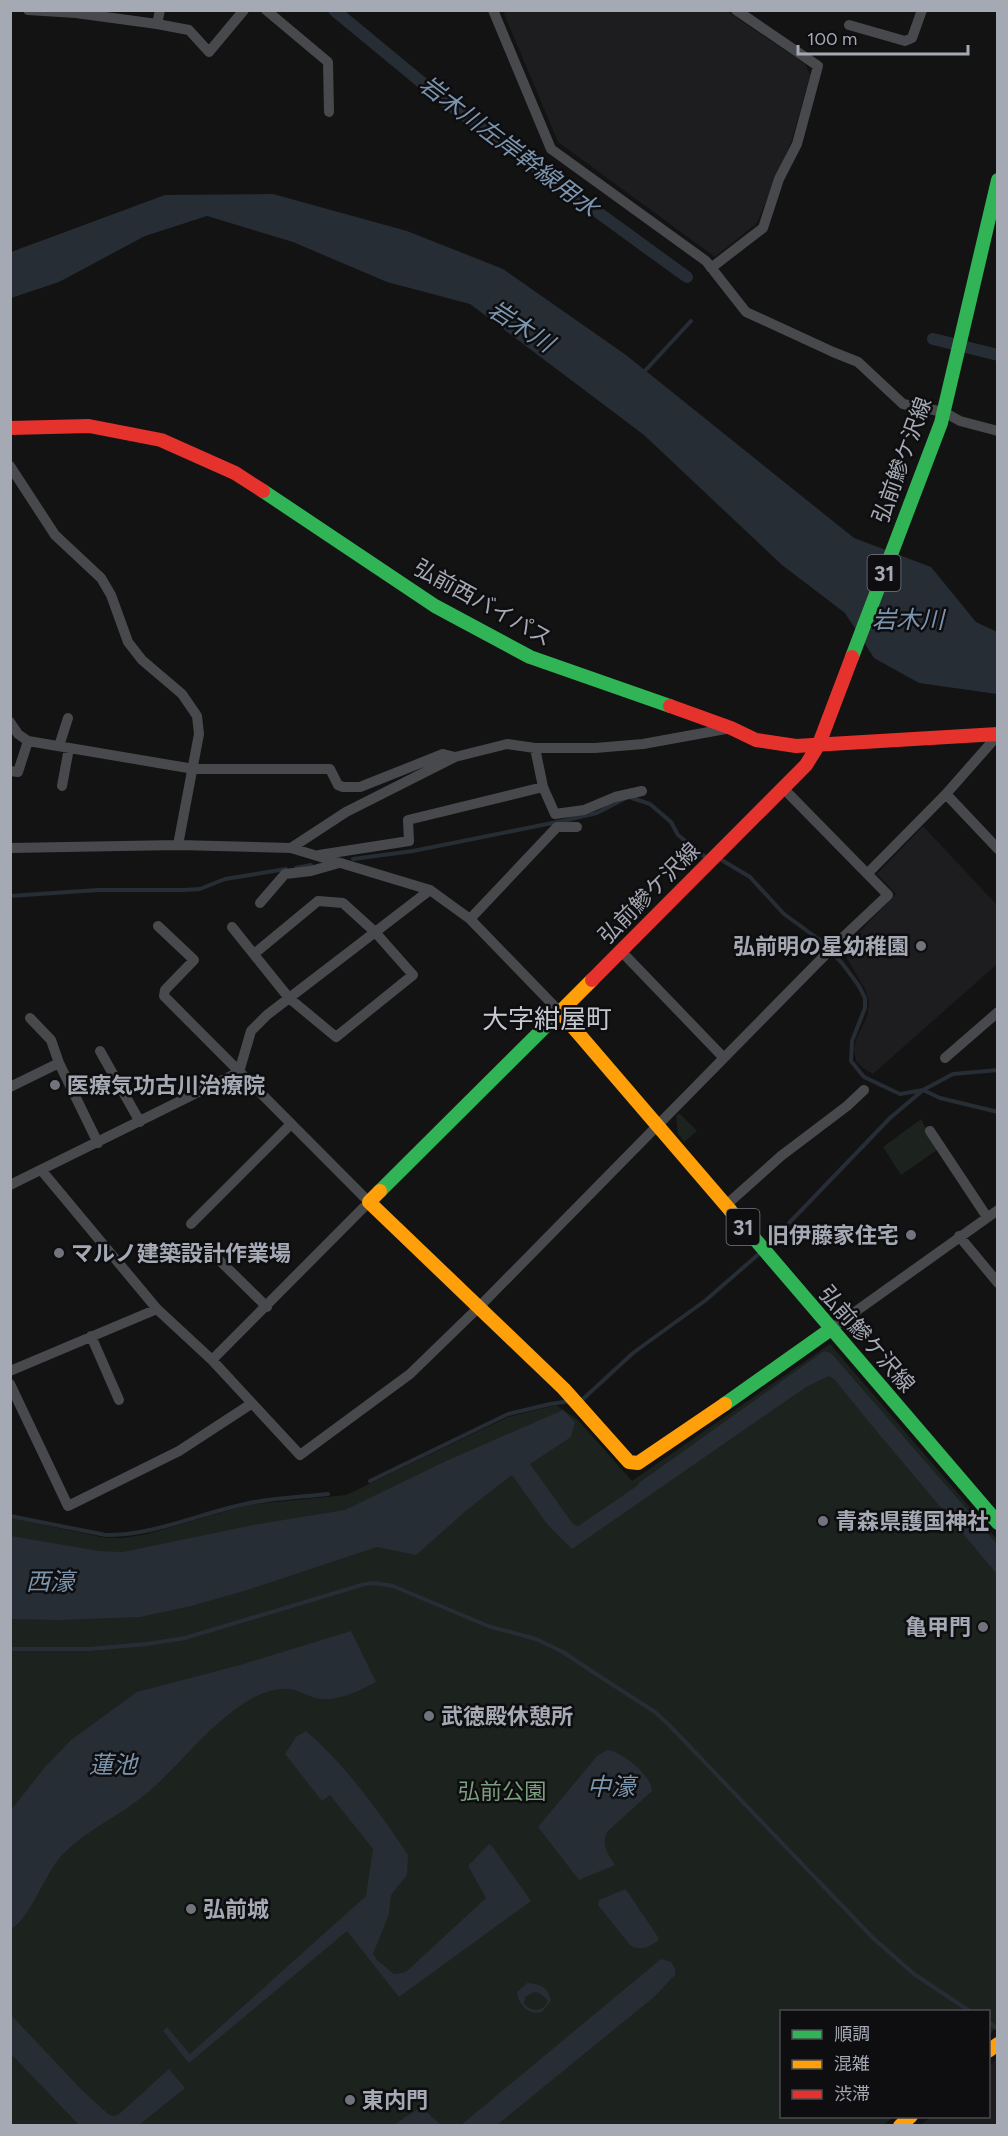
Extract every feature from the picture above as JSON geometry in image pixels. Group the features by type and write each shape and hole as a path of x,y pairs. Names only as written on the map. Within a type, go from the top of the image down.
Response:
{"street":[{"path":"28,10 76,12 189,30 209,52 244,10"},
{"path":"157,24 160,10"},
{"path":"266,10 328,62 329,112"},
{"path":"493,10 551,149 706,261 746,312 858,362 903,404 942,417 998,431"},
{"path":"711,268 763,228 779,179 797,144 818,66 736,10"},
{"path":"849,26 905,41 912,38 922,10"},
{"name":"弘前鰺ケ沢線","path":"998,180 942,417 819,744 806,765 560,1012 998,1523"},
{"name":"弘前西バイパス","path":"10,428 89,426 161,440 235,473 435,606 530,657 731,728 756,740 796,746 997,735"},
{"path":"10,466 55,535 101,578 111,594 128,642 142,660 182,694 197,716 199,734 194,769 178,845"},
{"path":"62,786 68,718"},
{"path":"10,722 18,734 28,741 194,769 330,769 338,785 351,788 360,787 443,754 455,757"},
{"path":"291,848 346,812 455,757 507,744 535,748 595,748 643,744 731,728"},
{"path":"867,874 946,794 997,735"},
{"path":"10,771 18,772 28,741"},
{"path":"535,748 543,787 555,814 584,810 615,797 642,791"},
{"path":"316,856 410,841 408,820 543,787"},
{"path":"42,1171 157,1309 212,1360 300,1455 410,1374 832,948 888,895 783,787"},
{"path":"946,794 998,849"},
{"path":"470,919 557,827 577,827"},
{"path":"10,848 178,845 291,848 430,890 470,919 560,1012 212,1360"},
{"path":"260,903 285,874 311,871 339,863"},
{"path":"10,1185 239,1072 251,1031 267,1015 430,890"},
{"path":"232,927 289,998 336,1037 413,975 375,932 343,903 318,901 254,954"},
{"path":"158,926 194,960 165,990 164,996 369,1202 564,1389 629,1462 638,1463 740,1394 998,1210"},
{"path":"621,951 723,1058"},
{"path":"945,1058 998,1012"},
{"path":"30,1018 51,1040 59,1063 98,1143"},
{"path":"100,1051 140,1122"},
{"path":"10,1087 59,1063"},
{"path":"725,1206 781,1156 847,1106 864,1090"},
{"path":"191,1224 291,1124"},
{"path":"930,1131 987,1217"},
{"path":"959,1236 998,1283"},
{"path":"210,1251 267,1306"},
{"path":"10,1371 157,1309"},
{"path":"91,1336 119,1400"},
{"path":"10,1384 68,1506 179,1451 251,1404"}],"shaded area":[{"path":"503,11 727,11 805,64 810,75 792,140 757,223 715,257 558,142"},
{"name":"弘前明の星幼稚園","path":"923,826 997,905 997,964 873,1074 856,1061 854,1050 856,1039 867,1017 869,1003 866,991 842,950 896,894 877,874"},
{"path":"997,2058 997,2125 920,2125 930,2118 990,2118 990,2065"}],"green space":[{"path":"679,1113 697,1131 684,1142 678,1134 676,1116"},
{"path":"921,1119 937,1150 901,1175 883,1147"},
{"name":"弘前公園","path":"830,1344 997,1539 997,2026 990,2034 990,2010 780,2010 780,2118 893,2118 883,2125 11,2125 11,1518 106,1538 123,1538 147,1534 247,1505 346,1495 508,1417 556,1405 578,1420 632,1481"}],"water":[{"name":"岩木川","path":"273,194 407,231 503,269 626,355 854,538 931,567 976,622 997,632 997,694 919,683 874,658 845,613 782,565 644,435 470,304 387,282 293,242 207,216 145,236 59,282 11,298 11,252 165,195"},
{"name":"西濠","path":"824,1351 831,1353 997,1544 997,1574 835,1380 829,1376 806,1387 572,1549 547,1524 512,1475 468,1509 416,1555 377,1547 244,1591 140,1617 11,1619 11,1536 99,1551 123,1552 253,1525 345,1510 446,1461 563,1410 575,1422 571,1437 530,1464 573,1524 578,1526"},
{"name":"蓮池","path":"351,1631 376,1682 339,1698 316,1698 293,1690 278,1689 265,1692 243,1704 205,1735 147,1793 71,1846 56,1863 25,1916 11,1929 11,1810 45,1767 71,1740 137,1692 240,1665"},
{"path":"306,1731 348,1774 374,1806 408,1855 407,1875 391,1895 389,1914 373,1954 394,1974 408,1970 486,1898 468,1866 489,1844 531,1901 399,1997 347,1931 189,2063 163,2031 167,2027 190,2054 366,1896 373,1849 330,1795 322,1801 285,1754 296,1737"},
{"name":"中濠","path":"607,1750 628,1759 635,1765 647,1778 652,1791 607,1832 605,1845 615,1865 579,1880 538,1827 597,1756"},
{"path":"623,1890 629,1894 658,1937 659,1940 648,1947 637,1948 630,1945 598,1905 599,1900"},
{"path":"661,1959 671,1962 675,1975 654,1997 497,2125 461,2125"},
{"path":"527,1983 536,1984 545,1989 551,2000 542,2012 532,2012 522,2005 517,1992","holes":["534,1992 548,2000 544,2007 534,2010 524,2004 525,1997"]},
{"path":"10,2014 108,2114 118,2115 169,2069 185,2088 139,2125 79,2125 11,2054"},
{"path":"422,2108 441,2125 394,2125 413,2112"}],"waterway":[{"name":"岩木川左岸幹線用水","path":"334,10 443,100 687,277"},
{"path":"643,373 691,321"},
{"name":"岩木川左岸幹線用水","path":"933,339 998,355"},
{"path":"632,798 650,804 671,822 678,835 704,856 709,857"},
{"path":"353,859 413,851 567,820 597,813 624,799"},
{"path":"720,859 750,877 784,914 821,941 842,963 859,986 865,998 865,1008 852,1041 851,1061 864,1077 900,1094 923,1090 940,1098 998,1112"},
{"path":"296,868 311,865"},
{"path":"10,896 98,890 200,889 225,879 286,869"},
{"path":"766,1247 890,1118 923,1090 953,1074 998,1070"},
{"path":"579,1400 583,1399 633,1353 706,1300 761,1252"},
{"path":"370,1481 508,1414 571,1401"},
{"path":"10,1516 106,1535 124,1534 159,1528 255,1502 328,1494"},
{"path":"10,1649 89,1649 185,1638 374,1583 393,1586 488,1626 536,1639 563,1652 655,1712 873,1938 914,1974 968,2010"},
{"path":"990,2023 998,2029"}],"traffic: fast":[{"path":"852,657 941,423 998,180"},
{"path":"263,491 435,606 530,657 670,706"},
{"path":"380,1191 560,1012"},
{"path":"730,1210 998,1523"},
{"path":"725,1404 831,1329"}],"traffic: slow":[{"path":"592,980 560,1012 730,1210"},
{"path":"380,1191 369,1202 564,1389 629,1462 638,1463 725,1404"},
{"path":"990,2050 998,2044"},
{"path":"900,2126 909,2118"}],"traffic: jam":[{"path":"10,428 89,426 161,440 235,473 263,491"},
{"path":"592,980 806,765 819,744 852,657"},
{"path":"670,706 731,728 756,740 796,746 998,734"}],"place":[{"name":"弘前明の星幼稚園","path":"921,946"},
{"name":"医療気功古川治療院","path":"55,1085"},
{"name":"旧伊藤家住宅","path":"911,1235"},
{"name":"マルノ建築設計作業場","path":"59,1253"},
{"name":"青森県護国神社","path":"823,1521"},
{"name":"亀甲門","path":"983,1627"},
{"name":"武徳殿休憩所","path":"429,1716"},
{"name":"弘前城","path":"191,1909"},
{"name":"東内門","path":"350,2100"}],"district":[{"name":"大字紺屋町","path":"547,1019"}]}
